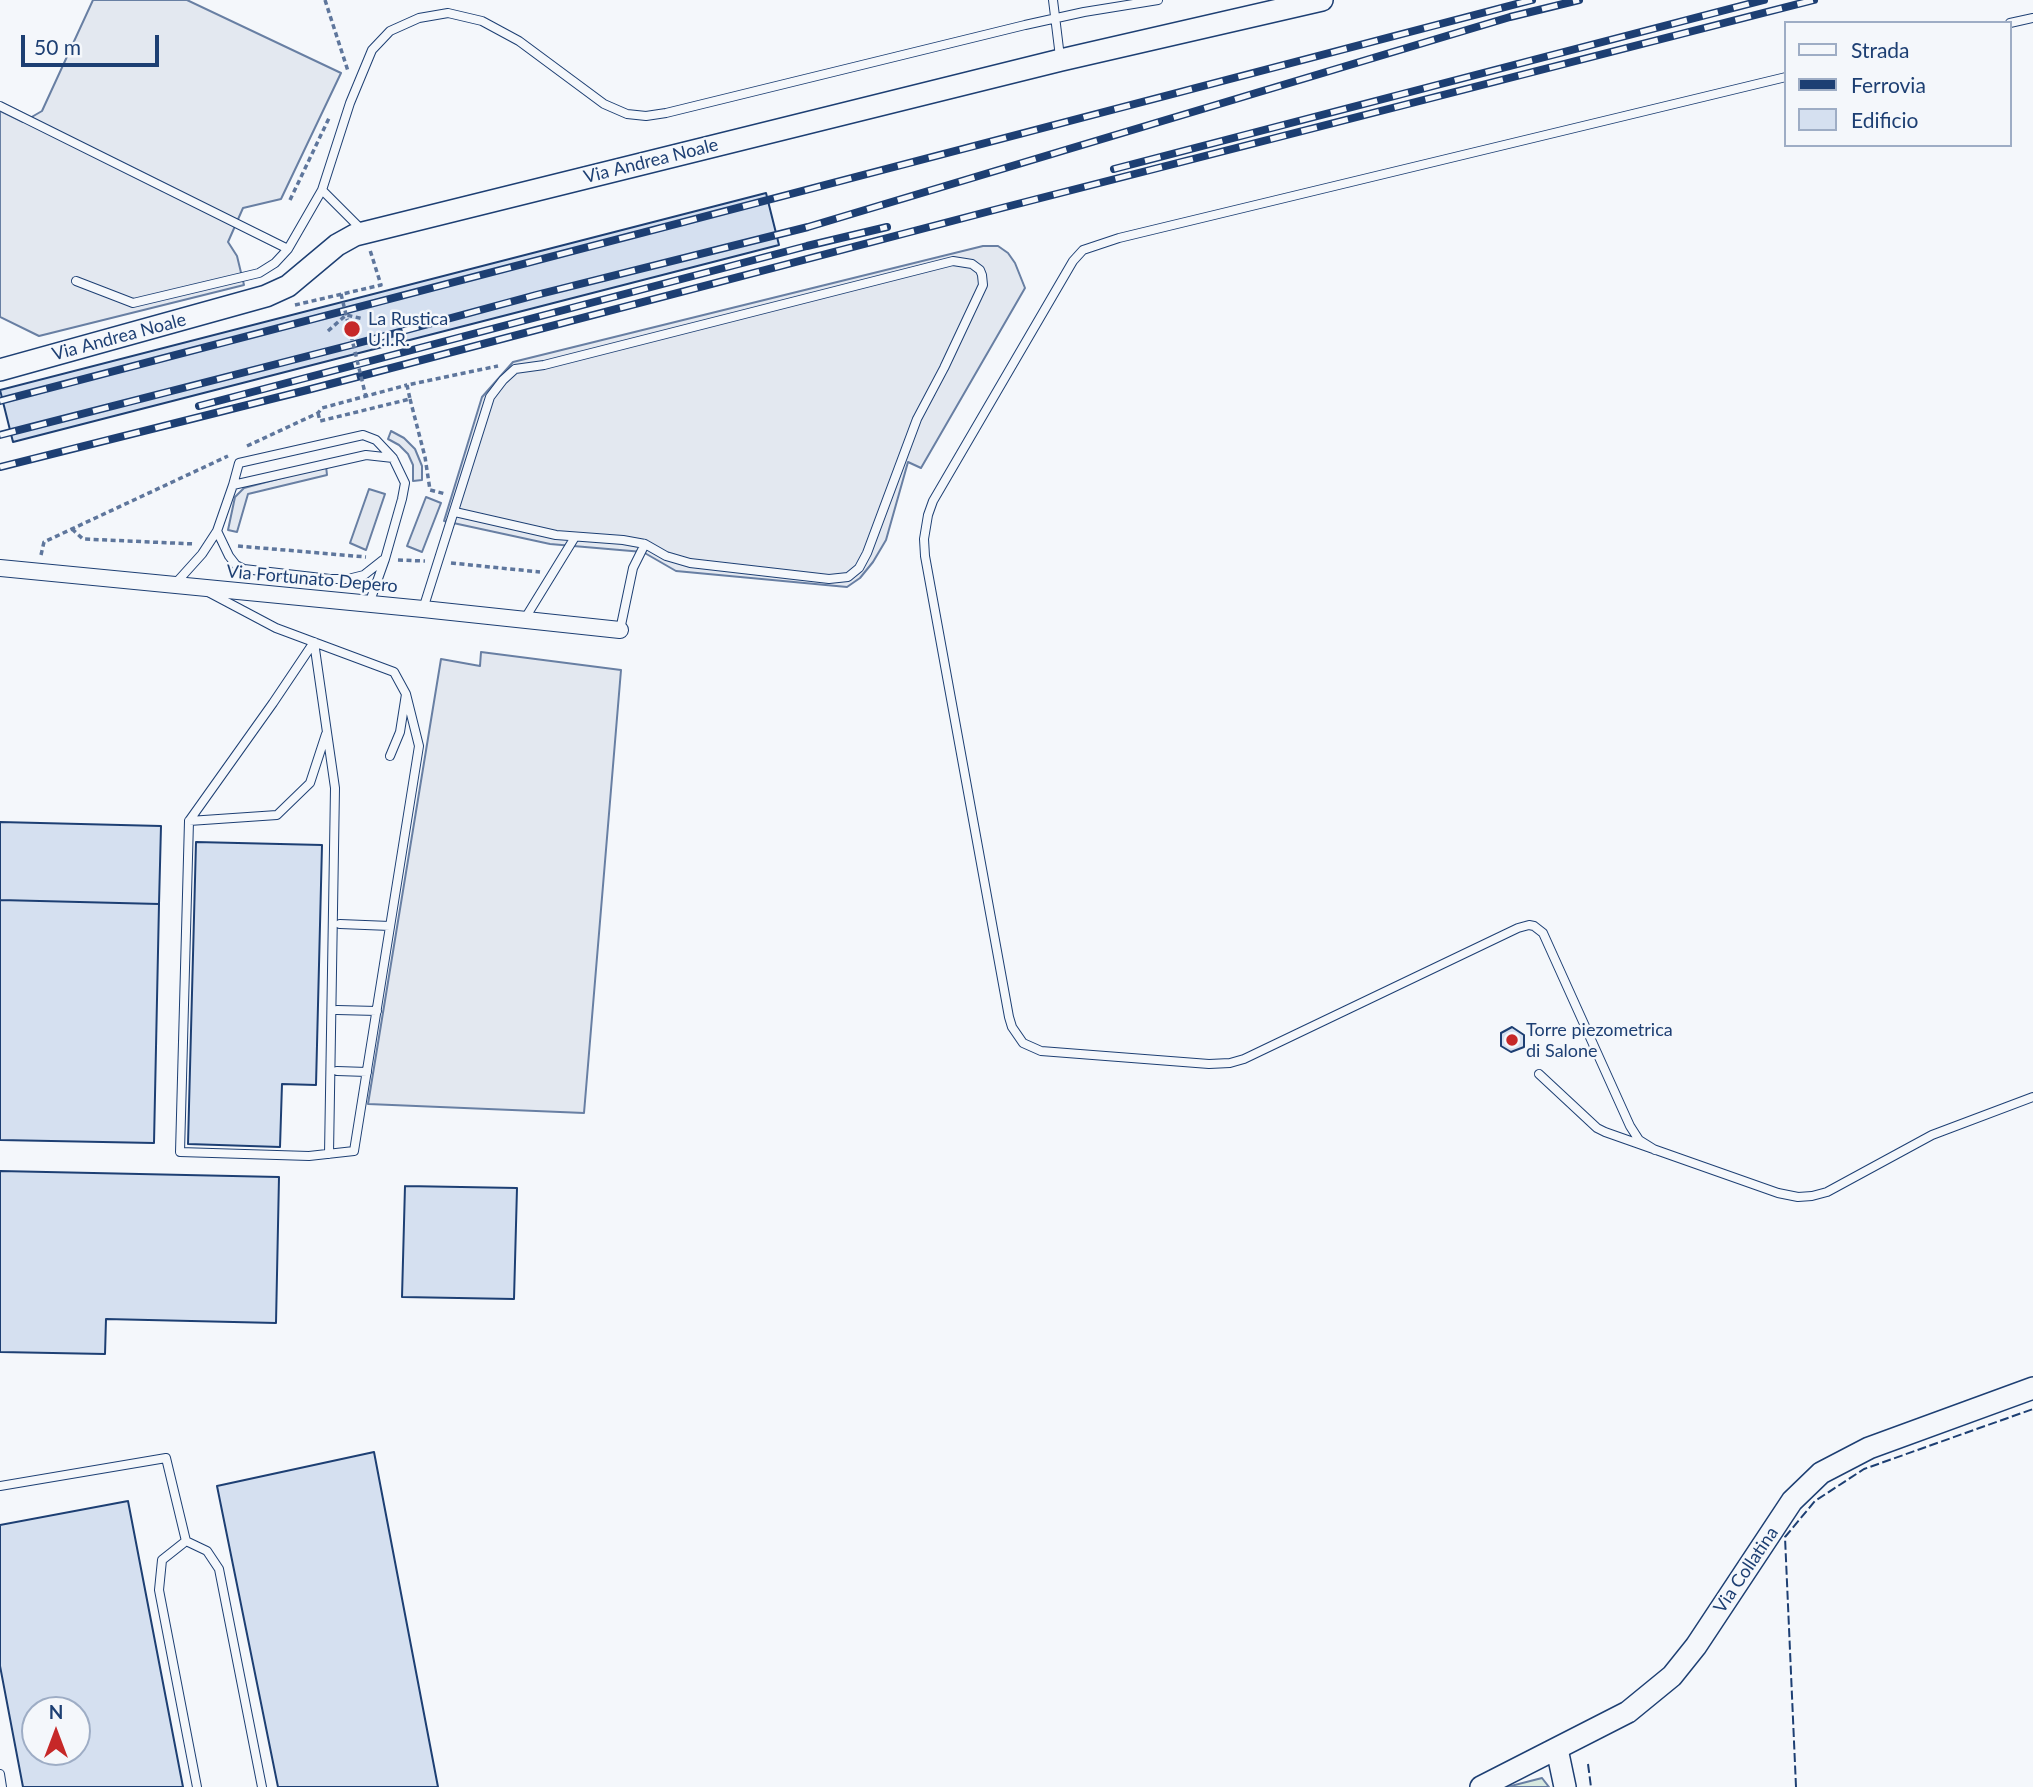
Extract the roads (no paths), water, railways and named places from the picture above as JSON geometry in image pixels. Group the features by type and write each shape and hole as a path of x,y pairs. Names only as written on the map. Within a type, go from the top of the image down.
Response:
{"street":[{"name":"Via Andrea Noale","path":"0,370 266,296 288,286 337,245 355,235 1061,60 1322,0"},
{"name":"Via Fortunato Depero","path":"0,568 620,630"},
{"name":"Via Collatina","path":"1481,1787 1628,1712 1672,1676 1696,1646 1792,1501 1821,1473 1869,1448 2033,1388"},
{"path":"1557,1749 1565,1787"}],"lane":[{"path":"1053,0 1061,60"},
{"path":"76,281 133,303 259,274 275,263 288,249 323,190 350,103 372,50 390,31 419,18 448,13 482,21 519,41 604,103 627,114 646,116 1055,19 1158,0"},
{"path":"2012,23 2033,18"},
{"path":"1655,1150 1639,1140 1630,1126 1544,933 1529,925 1244,1059 1230,1063 1209,1064 1041,1051 1023,1043 1009,1017 925,556 924,538 933,501 1073,261 1083,250 1119,239 1784,78"},
{"path":"0,106 288,249"},
{"path":"323,190 365,233"},
{"path":"423,609 491,397 515,369 544,365 953,261 968,262 980,270 983,285 917,419 867,553 854,573 839,579 829,579 690,563 666,556 645,544 521,528 455,512"},
{"path":"174,585 217,531 239,463 363,435 376,440 393,457 405,483 385,559 369,604"},
{"path":"233,485 366,455 393,457"},
{"path":"217,531 229,556 236,565 244,569 348,579 363,575 385,559"},
{"path":"524,620 575,537"},
{"path":"620,630 633,568 645,544"},
{"path":"201,588 276,628 314,642 394,672 406,694 418,746 354,1151 309,1156 180,1152 189,821 274,703 314,642"},
{"path":"314,642 335,788 329,1154"},
{"path":"390,756 400,732 406,694"},
{"path":"189,821 277,815 310,783 327,730"},
{"path":"340,924 390,926"},
{"path":"337,1010 377,1011"},
{"path":"337,1071 367,1072"},
{"path":"1539,1074 1598,1128 1778,1193 1798,1196 1812,1196 1835,1188 1932,1135 2033,1097"},
{"path":"0,1486 166,1458 186,1541 206,1551 219,1569 262,1787"},
{"path":"186,1541 162,1560 159,1590 197,1787"},
{"path":"0,1773 2,1787"}],"railway":[{"path":"0,401 1532,0"},
{"path":"0,435 808,227 1510,17 1579,0"},
{"path":"1114,169 1764,0"},
{"path":"0,467 1814,0"},
{"path":"199,406 887,227"}],"place":[{"name":"La Rustica U.I.R.","path":"352,329"},
{"name":"Torre piezometrica di Salone","path":"1512,1040"}]}
